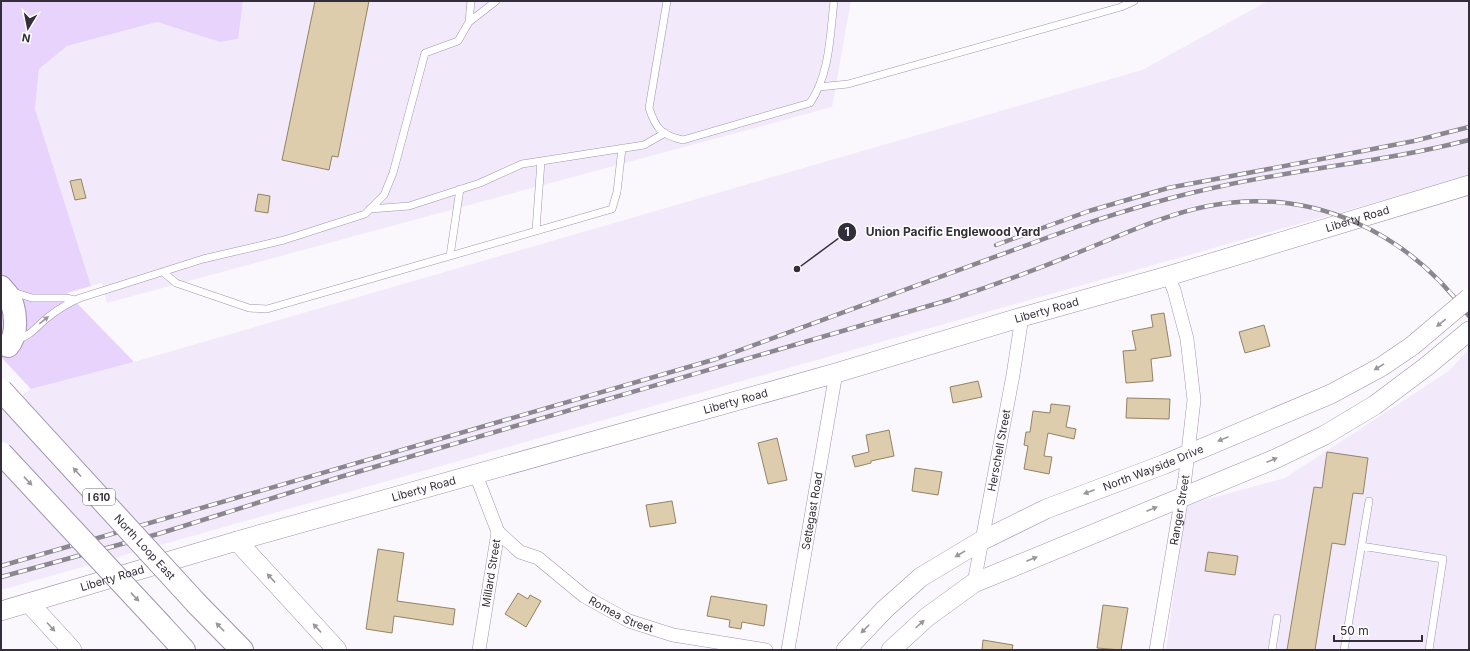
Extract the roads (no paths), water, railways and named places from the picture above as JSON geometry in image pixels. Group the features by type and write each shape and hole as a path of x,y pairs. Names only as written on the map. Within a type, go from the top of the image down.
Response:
{"highway":[{"path":"2,288 11,298 15,320 8,346"},
{"name":"North Loop East","path":"1,390 197,604 242,650"},
{"path":"1,453 184,650"}],"main road":[{"name":"Liberty Road","path":"1,611 237,541 836,373 1022,317 1168,276 1469,185"},
{"name":"North Wayside Drive","path":"846,650 885,609 921,577 981,541 1046,509 1188,454 1331,394 1381,367 1412,346 1469,298"},
{"path":"891,650 927,617 974,583 1275,459 1325,435 1375,405 1427,366 1469,331"},
{"path":"237,541 337,650"},
{"path":"29,603 72,650"}],"street":[{"name":"Ranger Street","path":"1156,650 1188,454 1194,400 1187,339 1174,290 1168,276"},
{"name":"Herschell Street","path":"974,583 1013,375 1022,317"},
{"name":"Settegast Road","path":"788,650 836,373"},
{"name":"Millard Street","path":"476,474 498,532 479,650"},
{"name":"Romea Street","path":"498,532 520,552 538,558 584,596 629,621 673,634 766,650"}],"lane":[{"path":"8,346 23,338 48,318 76,300 203,259 284,240 365,214 384,195 392,173 425,53 458,41 468,22 471,1"},
{"path":"468,22 496,1"},
{"path":"667,1 648,108 654,124 670,137 683,140 810,103 819,87 825,62 834,1"},
{"path":"819,87 848,84 1114,9 1134,1"},
{"path":"370,209 409,206 480,183 522,164 644,145 665,133"},
{"path":"163,272 176,283 249,308 266,309 612,209 617,192 622,148"},
{"path":"536,230 541,161"},
{"path":"450,256 460,189"},
{"path":"2,288 32,298 66,298 76,300"},
{"path":"1344,650 1369,501"},
{"path":"1361,546 1442,559 1429,650"},
{"path":"1272,650 1277,618"}],"railway":[{"path":"996,245 1089,211 1168,188 1414,141 1469,127"},
{"path":"1,566 716,359 1114,214 1204,190 1284,174 1408,154 1469,140"},
{"path":"1,577 158,534 340,477 949,300 1040,268 1150,223 1193,209 1208,206 1247,202 1284,203 1320,210 1355,222 1387,239 1417,261 1445,286 1469,316"}],"place":[{"name":"Union Pacific Englewood Yard","path":"797,269"}]}
